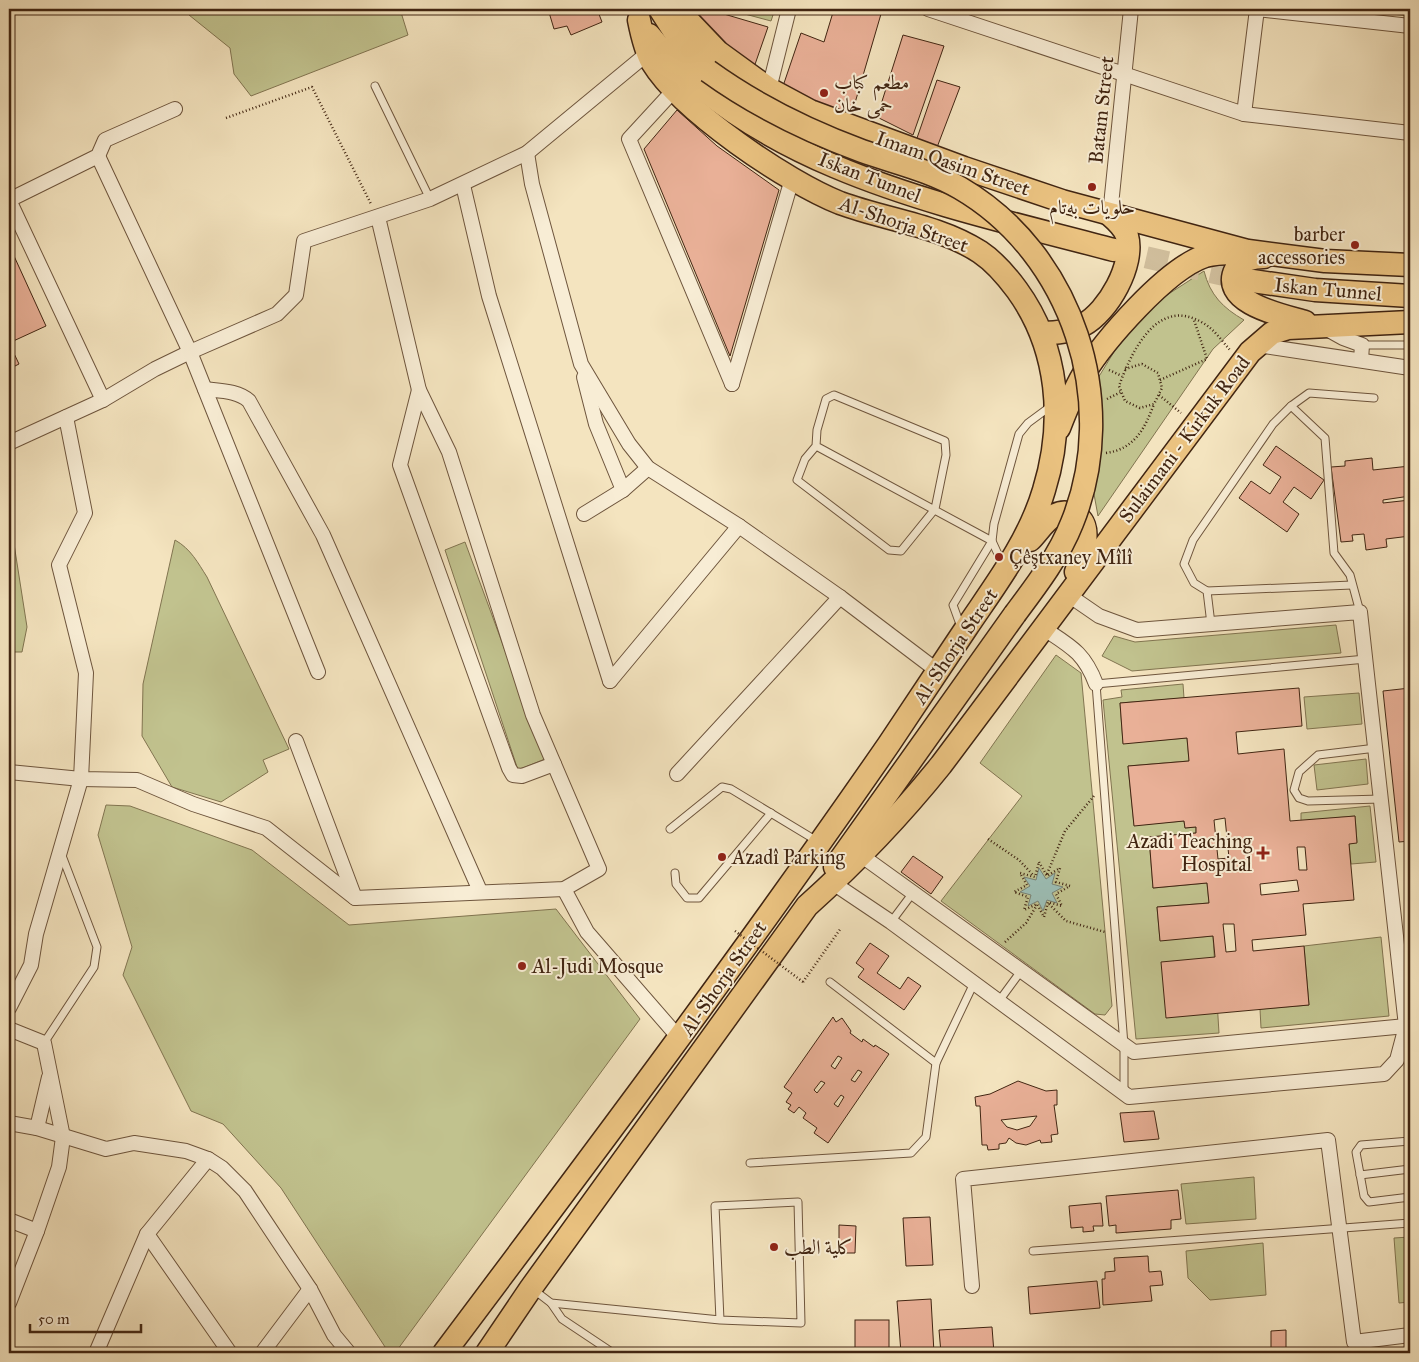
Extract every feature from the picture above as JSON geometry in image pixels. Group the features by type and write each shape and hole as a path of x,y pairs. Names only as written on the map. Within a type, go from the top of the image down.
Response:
{"main road":[{"path":"660,9 683,45 708,71 751,99 806,128 861,150 924,170 962,189 992,211 1038,259 1055,285 1076,330 1086,364 1092,409 1091,451 1086,480 1072,523 1048,566 1015,614 807,906"},
{"name":"Imam Qasim Street","path":"677,9 718,52 769,89 810,111 1017,186 1110,215 1261,253"},
{"name":"Al-Shorja Street","path":"444,1353 680,1039 938,672 1006,570 1023,541 1039,505 1049,472 1055,403 1052,371 1042,333 1029,308 1007,277 993,262 975,249 923,227 840,202 792,179 739,143 675,89 656,68 652,49 635,14"},
{"name":"Iskan Tunnel","path":"652,49 732,111 777,138 824,161 931,200 1114,250"},
{"path":"1042,333 1068,331 1084,325 1101,311 1112,295 1124,269 1128,243 1124,230 1110,215"},
{"path":"1053,443 1068,404 1088,368 1117,331 1156,291 1188,265 1206,256 1223,253 1261,253 1294,258"},
{"path":"1410,265 1260,257 1245,260 1235,271 1235,287 1246,300 1260,308 1324,326 1363,334 1410,322"},
{"name":"Iskan Tunnel","path":"1246,280 1315,290 1410,296"},
{"path":"1264,339 1288,328 1324,326"},
{"name":"Sulaimani - Kirkuk Road","path":"1066,596 1241,363 1264,339"},
{"path":"1006,570 1049,519 1062,513 1077,516 1084,527 1085,548 1066,596"},
{"name":"Al-Shorja Street","path":"487,1353 531,1288 807,906 862,856 903,812 941,765 1066,596"}],"street":[{"path":"769,89 789,9"},
{"path":"928,9 1244,114 1410,133"},
{"name":"Batam Street","path":"1110,215 1126,76 1131,9"},
{"path":"1244,114 1257,9 1410,26"},
{"path":"9,443 103,400 155,369 190,352 277,314 296,294 304,241 430,199 527,153 652,49"},
{"path":"675,89 630,138 732,384 792,179"},
{"path":"103,400 9,200 98,156 105,140 175,109"},
{"path":"527,153 532,184 596,424 623,490"},
{"path":"98,156 190,352 318,672"},
{"path":"463,185 489,296 610,681 739,526"},
{"path":"9,772 137,780 194,804 266,828 355,898 480,891 564,889 599,869 534,715 449,452 419,390 378,217"},
{"path":"1361,360 1363,334"},
{"path":"1264,339 1361,360 1410,368"},
{"path":"581,364 629,444 648,468 739,526 840,597 938,672"},
{"path":"205,389 243,396 249,402 313,518 480,891"},
{"path":"419,390 400,465 505,759 513,775 522,776 554,764"},
{"path":"9,1008 31,965 36,934 81,778 86,673 59,565 85,514 66,417"},
{"path":"584,514 623,490 648,468"},
{"path":"833,883 891,922 1130,1097 1384,1074 1397,1060 1406,1026 1360,612 1137,630 1098,616 1066,596"},
{"path":"678,774 840,597"},
{"path":"1043,628 1075,650 1089,665 1096,684"},
{"path":"296,741 355,898"},
{"path":"862,856 912,894 1134,1052 1406,1026"},
{"path":"564,889 587,932 680,1039"},
{"path":"9,1030 44,1043 63,1137 59,1167 9,1303"},
{"path":"37,1128 50,1072"},
{"path":"9,1123 37,1128 106,1149 134,1143 186,1151 208,1159 222,1168 244,1191 310,1290 334,1336 349,1353"},
{"path":"972,1286 962,1179 1328,1140 1354,1342 1410,1335"},
{"path":"96,1353 146,1234 208,1159"},
{"path":"9,1220 37,1231"},
{"path":"146,1234 230,1353"},
{"path":"262,1353 310,1290"}],"lane":[{"path":"375,86 430,199"},
{"path":"1363,334 1410,345"},
{"path":"1352,584 1207,591 1194,583 1184,564 1193,540 1273,424 1290,406 1309,393 1374,398"},
{"path":"834,395 945,441 946,455 935,509 901,551 889,550 797,480 805,459 816,446 817,430 826,399 834,395"},
{"path":"963,632 953,605 992,541 994,524 1019,434 1028,423 1055,403"},
{"path":"1290,406 1325,438 1334,553 1350,576 1360,612"},
{"path":"816,446 992,541 1006,570"},
{"path":"1207,591 1211,624"},
{"path":"1124,1092 1124,1045 1096,684 1366,659"},
{"path":"1376,748 1318,755 1299,772 1294,790 1298,798 1308,802 1381,799"},
{"path":"670,829 722,787 731,789 819,842"},
{"path":"675,873 676,884 687,898 699,898 771,813"},
{"path":"44,1043 94,967 97,947 60,848"},
{"path":"891,922 912,894"},
{"path":"999,1001 1021,971"},
{"path":"830,982 936,1063"},
{"path":"750,1163 911,1153 926,1136 936,1063 974,983"},
{"path":"1410,1141 1361,1145 1356,1152 1364,1196 1369,1202 1410,1197"},
{"path":"1360,1175 1410,1169"},
{"path":"551,1303 720,1320 801,1323 798,1202 715,1206 720,1320"},
{"path":"1033,1251 1410,1222"},
{"path":"531,1288 551,1303 562,1319 613,1353"}],"path":[{"path":"226,118 312,87 378,217"},
{"path":"1154,404 1140,408 1125,401 1118,386 1138,343 1150,328 1176,317 1194,320 1210,329 1241,363"},
{"path":"1160,380 1207,359 1194,320"},
{"path":"1100,454 1119,450 1135,441 1148,421 1162,388 1158,373 1142,364 1125,370"},
{"path":"1158,395 1196,425"},
{"path":"1047,876 1059,843 1075,817 1093,796 1105,795"},
{"path":"988,839 1019,860 1035,877"},
{"path":"1035,877 1039,862 1047,876"},
{"path":"1047,876 1060,868 1056,882 1070,886 1056,894 1062,906 1048,902"},
{"path":"1035,877 1020,873 1027,885 1014,892 1028,897 1024,910 1037,904"},
{"path":"1048,902 1058,914 1071,923 1099,931 1115,931"},
{"path":"1037,904 1044,917 1048,902"},
{"path":"995,953 1000,945 1026,923 1037,904"},
{"path":"736,931 803,982 841,928"}],"green space":[{"path":"188,9 400,9 408,35 251,96 234,74 230,48 189,15"},
{"path":"726,9 775,9 771,21"},
{"path":"1346,9 1410,9 1410,16"},
{"path":"1204,271 1210,287 1218,300 1244,320 1213,349 1098,516 1092,483 1098,378 1117,347 1139,319 1167,295"},
{"path":"9,512 27,627 22,652 9,652"},
{"path":"175,540 190,552 207,577 289,749 263,760 268,772 221,802 172,787 142,736 143,684"},
{"path":"465,542 545,759 518,770 445,550"},
{"path":"1336,625 1341,653 1132,671 1102,656 1114,636 1135,642"},
{"path":"1056,655 1081,673 1112,1006 1105,1015 1095,1014 941,901 1022,796 980,763"},
{"path":"1183,684 1184,698 1120,703 1123,743 1187,738 1189,761 1128,766 1134,825 1184,821 1185,828 1196,827 1196,833 1149,837 1153,888 1207,883 1209,903 1157,907 1160,940 1213,936 1219,1033 1136,1039 1103,700 1122,697 1121,690"},
{"path":"1359,693 1362,724 1307,729 1304,697"},
{"path":"1366,759 1368,784 1317,790 1314,765"},
{"path":"106,805 130,806 252,850 349,925 556,909 640,1019 395,1353 389,1353 281,1188 223,1124 191,1111 123,975 132,947 98,835"},
{"path":"1370,806 1376,862 1351,864 1349,844 1357,842 1355,816 1301,821 1301,813"},
{"path":"1381,937 1389,1016 1261,1028 1260,1009 1309,1005 1304,946"},
{"path":"1254,1177 1256,1219 1186,1224 1181,1184"},
{"path":"1410,1237 1410,1302 1399,1303 1394,1238"},
{"path":"1263,1243 1266,1295 1210,1300 1188,1278 1186,1251"}],"water":[{"path":"1039,868 1046,879 1055,873 1052,884 1063,887 1052,893 1057,903 1047,900 1043,911 1038,901 1028,906 1031,895 1020,892 1030,886 1024,877 1036,880"}],"building":[{"path":"548,9 597,9 602,22 571,35 567,26 554,29"},
{"path":"685,9 707,9 768,27 752,73"},
{"path":"834,9 861,9 881,14 850,120 781,92 801,33 824,42"},
{"path":"903,35 944,46 913,135 877,117"},
{"path":"937,80 960,87 936,150 916,141"},
{"path":"677,110 717,146 779,190 730,356 644,149"},
{"path":"9,245 46,326 9,343"},
{"path":"9,346 19,364 9,369"},
{"path":"1276,446 1324,480 1311,499 1294,487 1283,502 1299,514 1287,532 1239,498 1251,481 1270,494 1281,477 1263,465"},
{"path":"1372,458 1373,470 1410,466 1410,496 1383,500 1383,503 1410,500 1410,536 1386,539 1387,547 1366,550 1364,534 1352,535 1353,541 1341,542 1331,467 1345,466 1345,461"},
{"name":"Azadi Teaching Hospital","path":"1299,688 1302,726 1236,732 1238,754 1284,749 1290,821 1355,816 1357,843 1349,844 1354,900 1303,904 1306,935 1252,940 1253,951 1304,946 1309,1005 1166,1018 1161,962 1215,957 1213,936 1160,941 1157,907 1209,903 1207,883 1153,888 1149,837 1196,833 1196,827 1185,828 1184,821 1134,826 1128,766 1189,761 1187,738 1123,744 1120,703","holes":["1225,818 1229,858 1218,859 1214,820","1297,847 1305,847 1307,870 1299,870","1297,880 1299,891 1261,895 1260,884","1223,924 1234,924 1236,951 1226,952"]},
{"path":"1410,688 1410,841 1399,842 1383,691"},
{"path":"913,856 943,877 931,894 901,872"},
{"path":"870,943 889,956 877,973 900,989 908,977 921,986 904,1010 858,977 864,969 856,963"},
{"path":"833,1017 836,1022 842,1018 851,1031 850,1033 862,1042 863,1039 889,1054 828,1143 814,1133 817,1128 803,1118 806,1113 799,1107 794,1113 788,1109 791,1105 786,1102 792,1093 784,1087","holes":["838,1056 842,1058 835,1069 831,1066","858,1070 862,1072 855,1082 851,1080","821,1081 825,1083 817,1093 814,1090","841,1095 844,1097 838,1107 834,1104"]},
{"path":"1018,1081 1046,1091 1057,1090 1057,1105 1054,1105 1058,1134 1051,1135 1052,1142 1041,1143 1040,1140 1026,1145 1016,1143 1009,1138 1006,1143 999,1144 999,1149 988,1150 987,1145 982,1145 980,1106 976,1106 975,1097 990,1094","holes":["1037,1116 1030,1126 1017,1130 1007,1127 1001,1120"]},
{"path":"1154,1111 1159,1139 1124,1142 1120,1113"},
{"path":"1178,1190 1181,1219 1171,1220 1171,1229 1116,1233 1116,1225 1109,1226 1106,1196"},
{"path":"1101,1203 1103,1226 1093,1226 1094,1231 1083,1232 1083,1227 1071,1228 1069,1206"},
{"path":"930,1217 933,1265 906,1266 903,1218"},
{"path":"839,1225 856,1226 855,1253 839,1253"},
{"path":"1148,1256 1149,1272 1161,1271 1163,1285 1150,1286 1152,1301 1103,1305 1102,1279 1105,1279 1105,1272 1115,1271 1114,1258"},
{"path":"1097,1281 1100,1308 1030,1314 1028,1287"},
{"path":"931,1299 934,1353 901,1353 897,1301"},
{"path":"855,1320 889,1320 889,1353 855,1353"},
{"path":"992,1327 994,1353 941,1353 939,1330"},
{"path":"1286,1330 1286,1353 1271,1353 1271,1331"}],"tunnel":[{"path":"1114,250 1246,280"}],"place":[{"name":"مطعم كباب حمى خان","path":"824,93"},
{"name":"حلویات بەتام","path":"1092,187"},
{"name":"barber accessories","path":"1355,245"},
{"name":"Çêştxaney Mîlî","path":"999,557"},
{"name":"Azadi Teaching Hospital","path":"1263,853"},
{"name":"Azadî Parking","path":"722,857"},
{"name":"Al-Judi Mosque","path":"522,966"},
{"name":"كلية الطب","path":"774,1247"}]}
